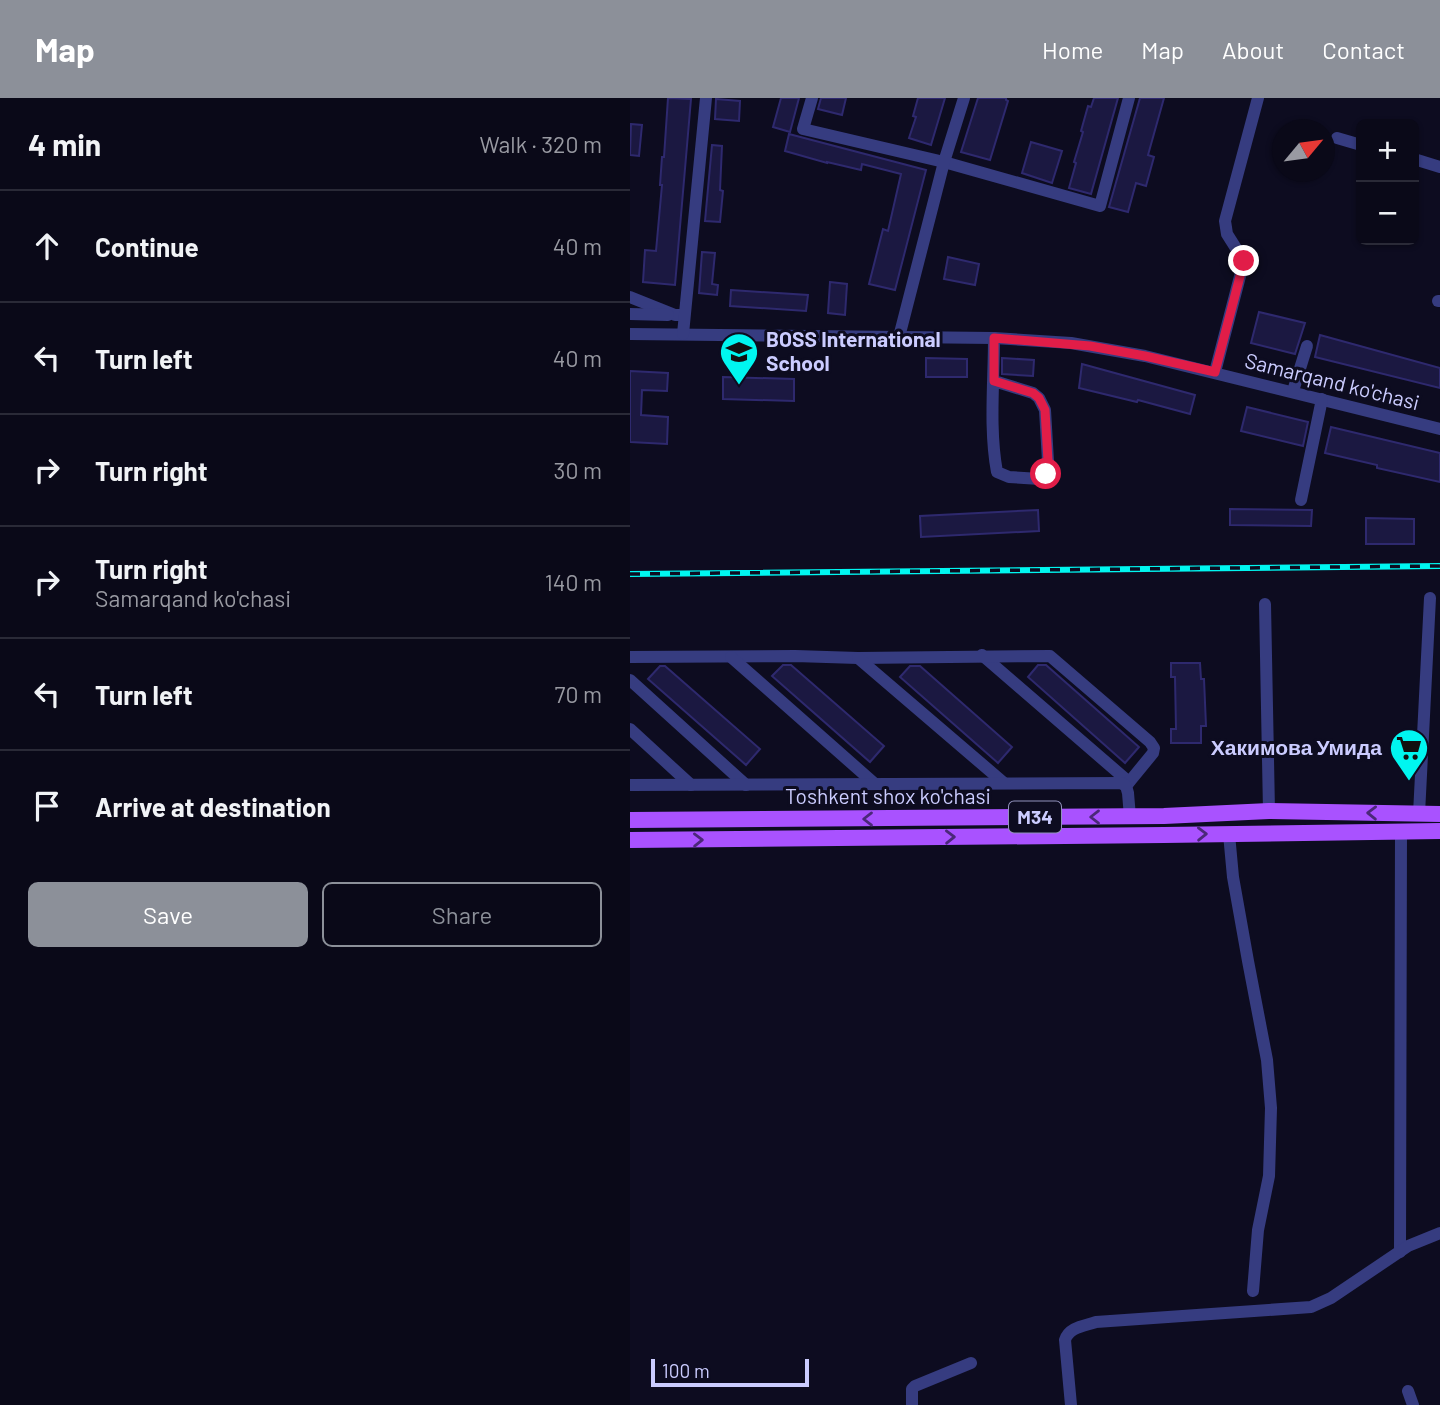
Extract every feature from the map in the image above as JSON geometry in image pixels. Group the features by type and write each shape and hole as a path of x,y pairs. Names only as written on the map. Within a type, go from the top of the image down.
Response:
{"main road":[{"name":"Toshkent shox ko'chasi","path":"630,820 1130,817 1269,811 1440,814"},
{"path":"1164,816 1164,835"},
{"name":"Toshkent shox ko'chasi","path":"630,840 1440,831"}],"street":[{"path":"683,334 680,315 706,98"},
{"path":"812,98 803,129 944,162 1100,206 1129,98"},
{"path":"900,337 944,162 964,98"},
{"path":"1215,372 1244,261 1227,234 1225,221 1258,98"},
{"path":"1337,138 1356,144"},
{"path":"1419,161 1440,167"},
{"path":"630,297 680,315"},
{"path":"630,314 680,315"},
{"name":"Samarqand ko'chasi","path":"630,334 994,338 1090,346 1215,372 1440,429"},
{"path":"994,338 993,452 997,472 1010,477 1040,479 1046,474 1048,461 1045,410 1033,393 994,381"},
{"path":"1293,391 1307,346"},
{"path":"1301,499 1322,399"},
{"path":"1419,814 1430,598"},
{"path":"1265,604 1269,811"},
{"path":"982,655 1128,784"},
{"path":"630,657 1050,656 1154,748 1153,753 1128,784 1130,817"},
{"path":"731,657 875,784"},
{"path":"858,658 1004,783"},
{"path":"630,680 746,785"},
{"path":"630,729 691,785"},
{"path":"630,785 1128,784"},
{"path":"1400,1252 1401,831"},
{"path":"1229,834 1233,877 1267,1060 1270,1108 1269,1176 1258,1230 1253,1291"},
{"path":"1071,1405 1065,1340 1072,1330 1096,1322 1311,1307 1331,1298 1408,1247 1440,1233"},
{"path":"912,1405 912,1389 915,1386 971,1363"},
{"path":"1408,1391 1413,1405"}],"building":[{"path":"668,98 691,99 675,285 643,282 645,250 656,251"},
{"path":"781,98 799,98 790,132 773,127"},
{"path":"821,98 846,98 842,115 818,109"},
{"path":"918,98 945,98 931,145 909,138 916,117 913,116"},
{"path":"978,98 1006,98 1008,101 990,160 961,152"},
{"path":"1094,98 1118,98 1091,194 1069,188 1083,132 1081,131 1088,106 1091,107"},
{"path":"1140,98 1164,98 1148,155 1154,157 1146,186 1136,183 1128,212 1109,207"},
{"path":"716,99 740,101 739,121 715,119"},
{"path":"631,124 642,125 639,156 630,155"},
{"path":"789,134 926,170 895,290 869,284 883,229 888,231 901,174 862,164 861,170 785,151"},
{"path":"1031,142 1062,151 1052,183 1022,173"},
{"path":"712,145 722,146 720,190 723,191 720,222 705,221"},
{"path":"702,252 715,253 712,284 718,285 717,295 699,293"},
{"path":"948,257 979,264 975,285 944,279"},
{"path":"830,282 847,284 845,315 828,313"},
{"path":"731,290 808,295 806,311 730,306"},
{"path":"1259,312 1305,323 1295,354 1251,343"},
{"path":"1320,335 1440,368 1440,388 1315,357"},
{"path":"926,358 967,359 967,377 926,377"},
{"path":"1002,358 1034,360 1033,376 1002,374"},
{"path":"1082,364 1195,395 1190,414 1079,388"},
{"path":"630,371 668,373 667,391 642,390 641,415 668,417 667,444 630,442"},
{"path":"723,377 794,379 794,401 723,399"},
{"path":"1247,407 1308,422 1303,446 1241,431"},
{"path":"1331,427 1440,453 1440,482 1325,453"},
{"path":"1230,509 1312,510 1311,526 1230,525"},
{"path":"1038,510 1039,531 921,537 920,516"},
{"path":"1366,518 1414,519 1414,544 1366,544"},
{"path":"1171,663 1200,663 1201,679 1204,679 1206,726 1201,726 1201,743 1171,743 1171,729 1176,729 1175,677 1171,677"},
{"path":"783,665 791,665 884,746 870,762 772,676"},
{"path":"1038,665 1046,665 1139,747 1125,763 1028,677"},
{"path":"660,666 665,666 760,749 746,765 648,679"},
{"path":"910,666 920,666 1012,747 998,763 900,677"}],"railway":[{"path":"630,574 1440,566"}],"place":[{"name":"BOSS International School","path":"739,386"},
{"name":"Хакимова Умида","path":"1409,782"}],"route":[{"path":"1046,474 1048,461 1045,410 1033,393 994,381 994,338 1071,343 1215,372 1244,261"}]}
